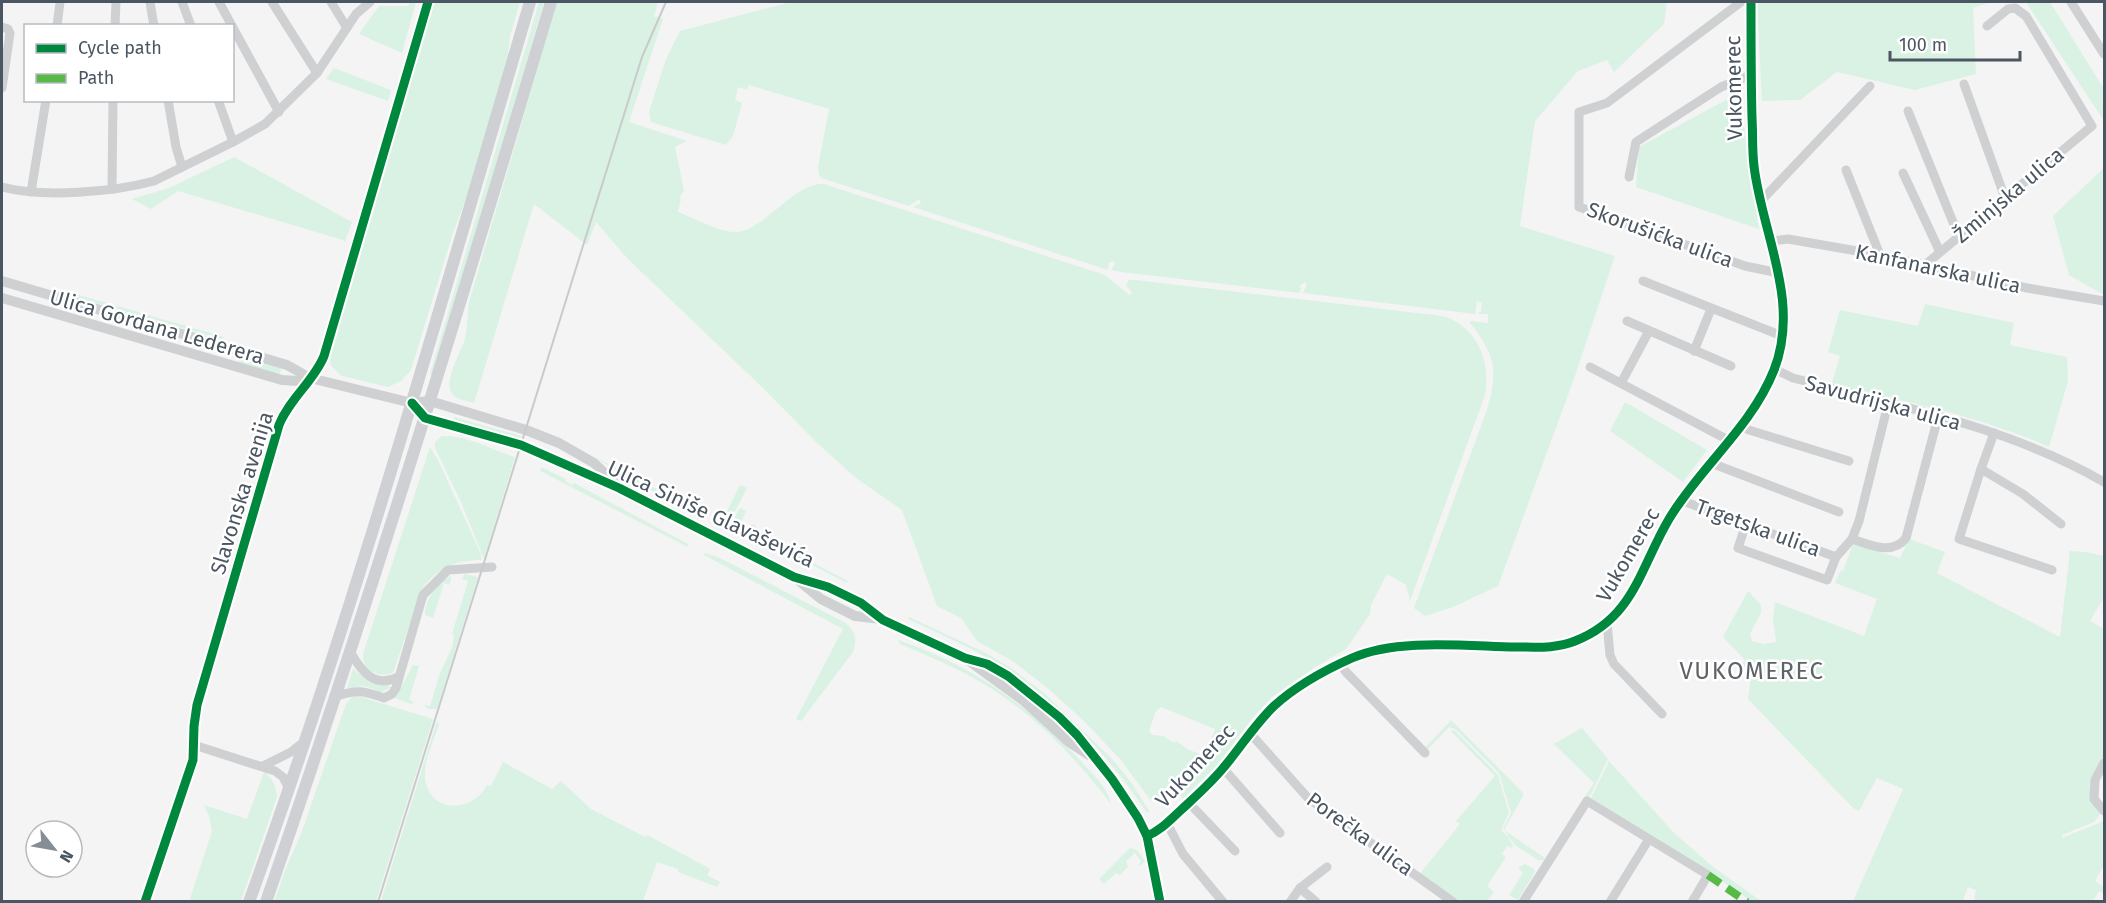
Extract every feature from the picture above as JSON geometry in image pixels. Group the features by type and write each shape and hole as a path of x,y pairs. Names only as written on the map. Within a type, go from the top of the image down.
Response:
{"main road":[{"path":"249,902 289,789 386,492 530,2"},
{"path":"266,902 351,653 551,2"}],"street":[{"path":"57,24 60,2"},
{"path":"115,24 116,2"},
{"path":"150,2 154,24"},
{"path":"182,2 190,24"},
{"path":"219,2 231,24"},
{"path":"272,2 317,73"},
{"path":"331,2 347,27"},
{"path":"2,187 31,192 112,189 154,181 233,142 265,124 279,112 317,73 356,14 370,2"},
{"name":"Slavonska avenija","path":"145,902 187,782 193,760 197,705 277,434 292,401 324,356 428,2"},
{"name":"Skorušićka ulica","path":"1741,2 1607,103 1579,112 1579,207 1745,266 1779,273"},
{"name":"Vukomerec","path":"1147,836 1167,823 1189,803 1223,768 1274,706 1299,687 1341,663 1359,655 1398,646 1554,648 1582,638 1607,623 1628,600 1680,500 1730,441 1760,397 1774,369 1782,336 1783,306 1779,273 1760,202 1754,166 1751,2"},
{"path":"2072,2 2104,54"},
{"name":"Žminjska ulica","path":"1926,264 2092,126 2026,16 2015,8 2008,9 1987,26"},
{"path":"2,27 8,29 10,33 2,88"},
{"path":"234,30 279,112"},
{"path":"1629,177 1636,142 1721,87 1751,75"},
{"path":"1964,84 2005,198"},
{"path":"1760,202 1870,87"},
{"path":"31,192 46,102"},
{"path":"112,189 113,102"},
{"path":"168,102 182,167"},
{"path":"219,102 233,142"},
{"path":"1908,111 1959,237"},
{"path":"1846,170 1880,255"},
{"path":"1903,173 1940,252"},
{"name":"Kanfanarska ulica","path":"1772,241 1788,239 1880,255 2027,288 2104,301"},
{"name":"Ulica Gordana Lederera","path":"2,281 266,358 296,368 310,378 412,403"},
{"path":"1643,281 1782,336"},
{"name":"Ulica Gordana Lederera","path":"2,298 282,380 298,381 310,378"},
{"path":"1694,351 1711,309"},
{"path":"1628,321 1731,366"},
{"path":"1621,383 1649,331"},
{"path":"1590,367 1730,441"},
{"name":"Savudrijska ulica","path":"1774,369 1793,378 1994,433 2078,467 2104,482"},
{"path":"282,380 289,387 292,401"},
{"path":"412,403 430,401"},
{"name":"Ulica Siniše Glavaševića","path":"430,401 526,430 559,443 594,462 620,488"},
{"path":"412,403 425,418"},
{"path":"1746,524 1738,548 1827,580 1836,557 1852,539 1859,520 1888,404"},
{"path":"1852,539 1882,548 1898,545 1906,538 1938,417"},
{"name":"Ulica Siniše Glavaševića","path":"425,418 521,445 620,488 794,577 821,599 855,616 883,620 965,658 987,664 1020,684 1077,735 1132,808 1147,836 1160,902"},
{"path":"1741,426 1849,461"},
{"path":"1994,433 1959,539 2052,570"},
{"path":"1710,463 1839,512"},
{"path":"1981,469 2022,494 2061,524"},
{"name":"Trgetska ulica","path":"1680,500 1836,557"},
{"path":"337,696 352,691 384,698 392,694 396,688 423,595 448,570 492,567"},
{"name":"Vukomerec","path":"1607,623 1614,664 1662,714"},
{"path":"351,653 360,670 368,675 385,681 398,677"},
{"path":"1341,663 1345,671 1425,753"},
{"name":"Porečka ulica","path":"1250,733 1308,798 1453,902"},
{"path":"263,766 291,752 305,741"},
{"path":"194,745 263,766 283,777 289,789"},
{"path":"2104,764 2095,780 2094,799 2104,811"},
{"path":"1223,768 1280,833"},
{"path":"1525,901 1587,801 1708,875 1692,902"},
{"path":"1189,803 1235,851"},
{"path":"1167,823 1182,855 1223,902"},
{"path":"1610,902 1649,839"},
{"path":"1290,902 1300,888 1327,867"},
{"path":"1300,888 1316,902"}],"green space":[{"path":"410,2 416,2 402,53 359,34 379,6 408,6"},
{"path":"434,2 520,2 510,36 507,65 411,370 401,381 388,387 342,376 331,366 330,358"},
{"path":"539,2 544,2 434,376 430,374"},
{"path":"557,2 658,2 654,16 663,19 629,122 687,141 675,147 684,191 680,197 678,212 729,231 746,230 801,191 812,185 824,184 1105,275 1129,295 1132,293 1126,285 1129,280 1135,280 1442,316 1458,323 1473,337 1485,365 1486,385 1485,395 1410,601 1406,585 1387,574 1371,605 1370,614 1346,649 1272,697 1254,716 1218,764 1183,799 1174,787 1152,802 1120,759 1083,720 1011,660 977,641 961,618 937,606 902,510 856,478 816,442 628,259 596,222 587,245 534,204 474,403 457,398 452,394 450,388 451,374 467,330 469,302","holes":["1161,707 1215,729 1206,752 1202,755 1187,749 1177,741 1174,743 1163,736 1152,735 1149,731 1156,711"]},
{"path":"791,2 1667,2 1664,24 1614,72 1607,60 1578,71 1535,121 1520,226 1615,256 1576,373 1498,586 1453,607 1425,616 1414,608 1491,394 1492,363 1485,344 1470,323 1470,321 1488,323 1488,314 1478,314 1481,312 1482,303 1477,301 1475,314 1303,293 1307,284 1305,282 1300,286 1299,293 1121,272 1111,270 1115,264 1113,261 1109,263 1108,270 913,207 921,203 919,199 909,206 821,178 818,167 829,109 749,85 747,90 738,87 735,100 742,103 733,136 726,145 651,122 649,112 666,59 680,31"},
{"path":"1757,2 1991,2 1973,8 1976,74 1915,90 1837,72 1800,100 1762,101"},
{"path":"2026,2 2050,2 2104,89 2104,121"},
{"path":"334,68 391,90 388,101 326,79"},
{"path":"1739,93 1759,229 1636,187 1639,147"},
{"path":"234,157 352,222 345,242 178,191 151,209 132,199 169,188"},
{"path":"2104,168 2104,295 2069,275 2053,216"},
{"path":"69,292 221,336 227,341 61,293"},
{"path":"1925,304 2014,323 2010,345 2067,357 2068,381 2049,447 1969,418 1832,383 1840,356 1828,352 1840,310 1918,326"},
{"path":"236,355 282,368 279,375 241,364 236,359"},
{"path":"1625,402 1707,450 1683,482 1610,431"},
{"path":"454,417 521,436 520,440 453,420"},
{"path":"442,436 470,440 515,457 484,559 461,502 435,448 435,442"},
{"path":"430,447 481,554 481,560 455,564 441,571 428,582 422,589 394,670 387,674 376,673 365,664 363,654"},
{"path":"595,457 689,506 690,511 623,475"},
{"path":"541,467 688,544 688,547 540,471"},
{"path":"740,485 747,488 730,521 726,513"},
{"path":"740,508 746,511 740,524 748,529 752,524 756,526 755,529 764,534 766,532 770,534 767,539 803,558 806,552 805,559 848,581 847,583 732,523"},
{"path":"1909,539 1945,552 1937,573 2060,637 2070,551 2104,556 2104,597 2090,621 2104,629 2104,756 2091,780 2090,787 2091,801 2101,813 2094,822 2062,835 2062,838 2104,821 2104,865 2095,881 2104,887 2104,894 2099,891 2093,901 1980,901 1974,899 1976,890 1968,887 1963,901 1853,901 1903,789 1877,778 1859,811 1853,808 1748,699 1751,677 1742,664 1745,660 1723,637 1748,591 1761,605 1761,613 1750,634 1752,641 1764,644 1776,642 1773,618 1775,602 1864,636 1877,599 1835,583 1841,570 1843,571 1853,544 1900,558"},
{"path":"705,553 720,558 844,622 851,628 855,639 853,652 801,721 796,719 843,629 704,555"},
{"path":"465,574 478,577 437,709 428,709 424,705 430,706 440,673 452,648 454,635 452,634 468,581 462,579"},
{"path":"451,576 450,585 444,583 433,618 425,615 427,603 433,592"},
{"path":"909,617 986,653 1011,668 1044,693 1114,761 1133,785 1149,811 1147,813 1099,750 1041,694 987,658 908,619"},
{"path":"898,640 950,661 1019,704 1080,760 1103,786 1111,804 1069,754 1020,709 974,678 900,644"},
{"path":"413,665 419,666 409,700 414,702 411,704 395,698"},
{"path":"353,669 370,682 392,687 382,692 364,686 347,688"},
{"path":"358,696 433,719 376,901 274,902 301,834 346,704 352,697"},
{"path":"1451,720 1524,794 1504,830 1511,813 1499,773 1455,729 1449,727 1428,749 1425,748"},
{"path":"437,721 439,724 427,758 425,779 435,799 443,804 463,805 472,801 487,785 491,786 503,762 552,789 561,781 591,809 709,868 707,875 720,882 717,887 657,862 643,901 381,901"},
{"path":"1582,728 1608,759 1589,798 1584,798 1594,783 1554,744"},
{"path":"1454,730 1498,775 1509,813 1501,830 1513,846 1511,848 1507,846 1502,854 1506,857 1487,886 1494,892 1487,901 1458,901 1419,875 1460,824 1456,821 1495,776 1451,731"},
{"path":"1609,761 1675,834 1712,866 1761,901 1751,901 1700,866 1591,798"},
{"path":"264,772 274,783 277,797 241,901 189,902 212,831 204,805 247,819"},
{"path":"1504,830 1545,858 1538,860 1515,845"},
{"path":"1130,848 1137,850 1145,861 1140,866 1141,861 1135,853 1126,861 1128,867 1120,875 1116,873 1104,884 1099,879"},
{"path":"1525,864 1535,872 1518,900 1509,895 1523,873 1518,868"}],"railway":[{"path":"378,902 642,57 666,2"}],"marked path":[{"path":"1708,875 1747,902"}],"cycle path":[{"path":"145,902 193,760 197,705 279,425 289,406 314,374 324,356 428,2"},
{"path":"1147,836 1165,825 1219,773 1274,706 1321,673 1370,652 1410,645 1515,647 1560,645 1575,641 1595,631 1623,605 1681,500 1739,429 1764,391 1774,370 1781,344 1782,293 1753,160 1751,2"},
{"path":"412,403 425,418 521,445 619,488 794,577 828,587 861,603 883,620 965,658 987,664 1008,676 1059,717 1077,735 1112,779 1147,836 1160,902"}],"district":[{"name":"VUKOMEREC","path":"1752,671"}]}
